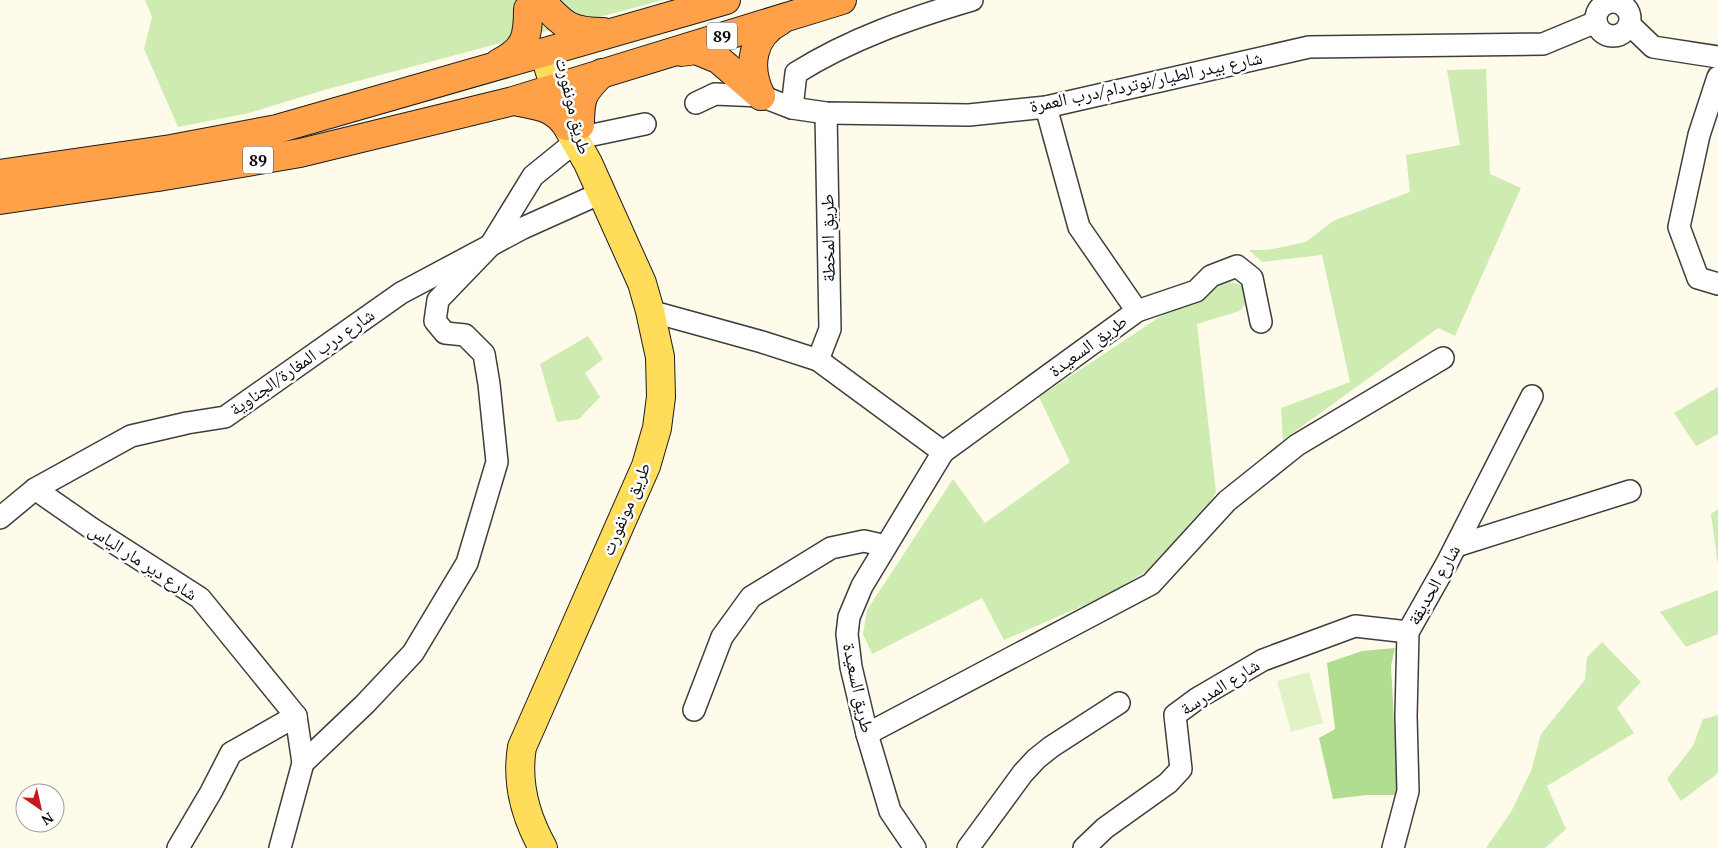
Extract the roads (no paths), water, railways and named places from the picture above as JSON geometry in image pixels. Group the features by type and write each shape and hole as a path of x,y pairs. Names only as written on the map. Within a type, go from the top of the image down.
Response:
{"highway":[{"name":"89","path":"0,174 171,149 277,129 726,0"},
{"name":"89","path":"0,200 158,177 300,153 513,101 842,0"},
{"path":"494,66 507,59 519,49 528,31 534,4 565,25 583,32 615,32"},
{"path":"761,96 755,84 753,64 756,47 769,27 789,16"},
{"path":"664,54 696,50 704,53 718,60 761,96"},
{"path":"579,139 582,97 587,88 602,74"},
{"path":"513,101 550,109 559,115 579,139"}],"main road":[{"name":"طريق مونفورت","path":"543,848 532,828 521,792 519,765 522,747 646,466 657,428 661,397 660,357 642,282 601,193 579,139 551,51"}],"street":[{"path":"792,108 796,73 818,58 868,35 972,0"},
{"name":"شارع بيدر الطيار/نوتردام/درب العمرة","path":"696,103 715,94 761,96 792,108 826,113 970,115 1046,107 1308,47 1543,44 1596,22 1602,33 1614,36 1625,32 1630,25 1653,47 1718,56"},
{"path":"1718,77 1699,136 1679,227 1698,278 1718,284"},
{"path":"1046,107 1078,227 1137,311"},
{"name":"طريق المخطة","path":"818,360 830,330 826,113"},
{"path":"303,763 365,704 413,653 467,563 497,462 484,354 465,335 445,333 434,321 438,300 490,246 533,176 579,139 645,124"},
{"name":"شارع درب المغارة/الجناوية","path":"0,518 35,490 132,436 225,416 401,293 523,228 601,193"},
{"name":"طريق السعيدة","path":"915,848 890,811 867,734 851,667 847,634 848,617 862,586 942,452 1137,311 1196,291 1211,276 1237,266 1252,278 1262,322"},
{"path":"650,311 762,342 818,360 942,452"},
{"path":"867,734 1151,584 1227,501 1297,445 1443,358"},
{"name":"شارع الحديقة","path":"1393,848 1408,791 1406,716 1408,632 1456,546 1532,396"},
{"name":"شارع دير مار الياس","path":"35,490 200,598 296,716"},
{"path":"1456,546 1630,492"},
{"path":"694,710 722,637 751,597 831,548 864,541 886,546"},
{"name":"شارع المدرسة","path":"1084,848 1105,828 1168,783 1180,769 1175,715 1198,698 1263,660 1354,626 1408,632"},
{"path":"968,848 1023,773 1036,759 1051,747 1119,703"},
{"path":"178,848 211,792 231,753 296,716 303,763 280,848"}]}
